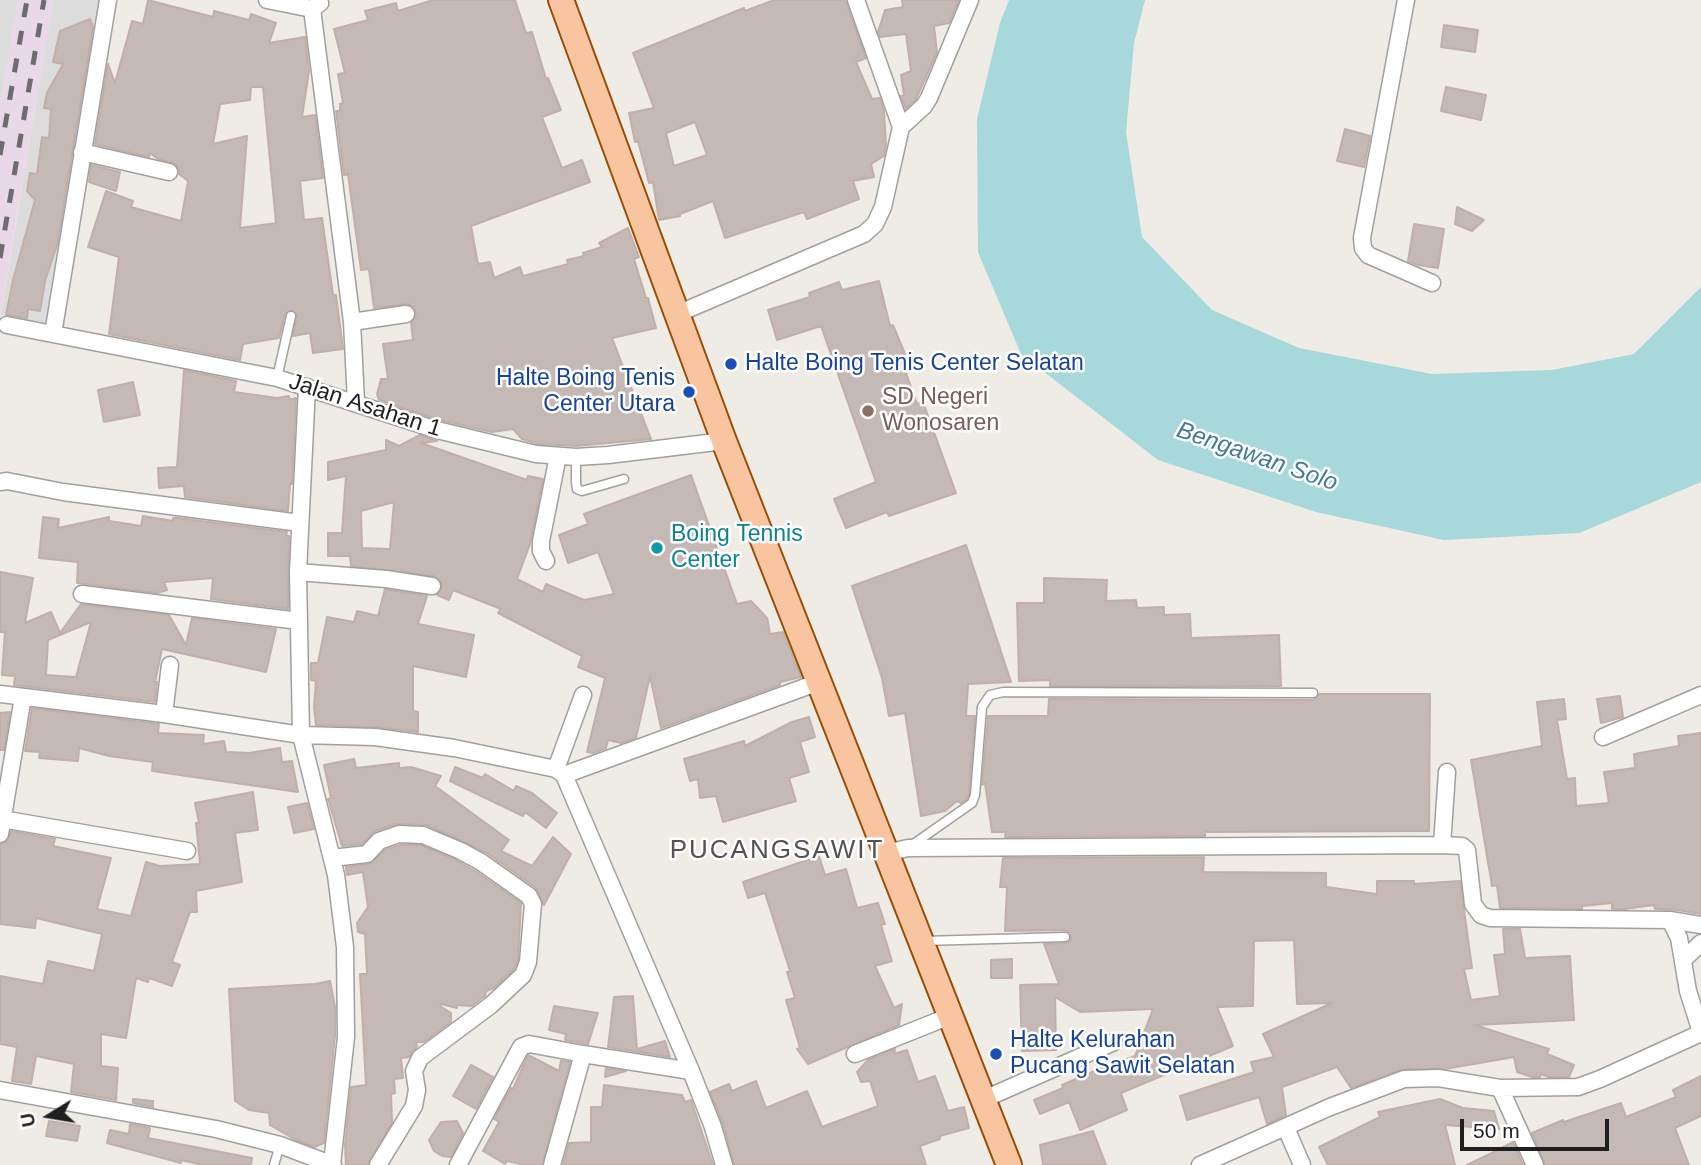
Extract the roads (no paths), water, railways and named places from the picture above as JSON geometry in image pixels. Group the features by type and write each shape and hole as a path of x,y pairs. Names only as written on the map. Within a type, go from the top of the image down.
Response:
{"main road":[{"path":"561,0 724,441 819,682 897,850 919,941 1009,1165"}],"street":[{"path":"53,334 108,0"},
{"path":"267,0 320,3 352,322 356,402"},
{"path":"677,314 864,234 875,224 883,207 901,127 856,0"},
{"path":"901,127 929,98 970,0"},
{"path":"1406,0 1362,238 1363,248 1368,255 1432,283"},
{"path":"82,152 169,172"},
{"path":"352,322 406,314"},
{"name":"Jalan Asahan 1","path":"7,325 277,378 438,429 518,450 576,457 633,453 724,441"},
{"path":"0,1090 216,1129 280,1145 332,1165 346,1037 345,947 336,875 301,735 298,572 307,387"},
{"path":"546,561 541,551 541,541 558,456"},
{"path":"0,482 300,523"},
{"path":"298,572 386,579 432,586"},
{"path":"82,594 299,621"},
{"path":"164,714 170,665"},
{"path":"0,694 164,714 301,735 375,737 454,748 560,772 819,682"},
{"path":"583,695 560,772 691,1071 713,1127 724,1165"},
{"path":"1603,737 1701,695"},
{"path":"23,697 1,826 187,851"},
{"path":"1442,845 1447,772"},
{"path":"332,858 367,854 379,841 399,834 422,835 461,850 481,862 529,896 533,904 528,962 523,975 491,1005 420,1058 414,1071 417,1090 414,1106 379,1165"},
{"path":"897,850 1462,846 1466,850 1473,904 1481,915 1490,918 1670,920 1701,925"},
{"path":"1200,1165 1337,1104 1404,1079 1438,1078 1500,1088 1578,1087 1701,1033 1688,992 1679,938 1670,920"},
{"path":"1684,959 1701,943"},
{"path":"855,1054 950,1016"},
{"path":"982,1100 1114,1042"},
{"path":"458,1165 524,1044 691,1071"},
{"path":"552,1165 583,1054"},
{"path":"1500,1088 1535,1165"},
{"path":"1286,1128 1302,1165"}],"lane":[{"path":"277,378 291,316"},
{"path":"576,457 576,483 582,491 624,479"},
{"path":"897,850 972,803 975,795 982,707 990,695 1003,692 1313,693"},
{"path":"919,941 1065,937"},
{"path":"274,1165 280,1145"}],"water":[{"name":"Bengawan Solo","path":"1009,0 1145,0 1134,43 1126,132 1142,237 1212,310 1299,348 1432,374 1552,370 1634,354 1701,287 1701,482 1579,533 1444,540 1316,512 1158,460 1021,354 978,252 977,119 1000,23"}],"railway":[{"path":"0,155 27,0"},
{"path":"0,258 44,0"}],"place":[{"name":"Halte Boing Tenis Center Selatan","path":"731,364"},
{"name":"Halte Boing Tenis Center Utara","path":"689,392"},
{"name":"SD Negeri Wonosaren","path":"868,411"},
{"name":"Boing Tennis Center","path":"657,548"},
{"name":"Halte Kelurahan Pucang Sawit Selatan","path":"996,1054"}],"district":[{"name":"PUCANGSAWIT","path":"777,851"}]}
